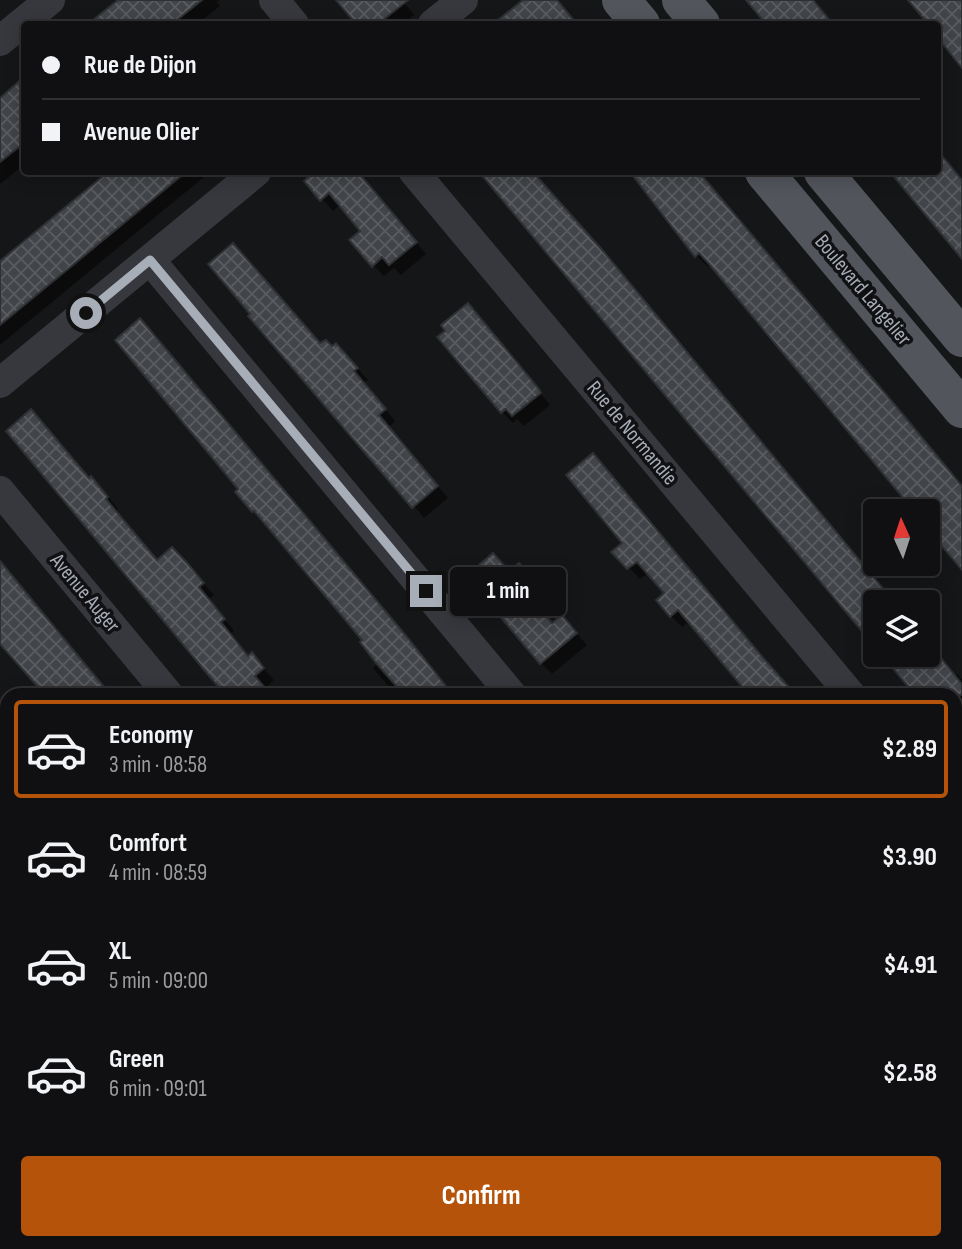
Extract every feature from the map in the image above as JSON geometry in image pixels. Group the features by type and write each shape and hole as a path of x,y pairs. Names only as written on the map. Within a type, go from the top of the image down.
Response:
{"main road":[{"path":"621,0 638,21"},
{"path":"681,0 698,21"},
{"name":"Boulevard Langelier","path":"767,175 962,409"},
{"path":"826,175 962,338"}],"street":[{"path":"24,21 50,0"},
{"path":"274,0 292,21"},
{"path":"437,21 463,0"},
{"path":"0,41 21,24"},
{"path":"0,383 252,175"},
{"name":"Rue de Normandie","path":"417,175 845,688"},
{"path":"150,260 506,688"},
{"name":"Avenue Auger","path":"0,491 163,688"}],"building":[{"path":"118,0 202,0 176,21 92,21"},
{"path":"336,0 408,0 382,21 354,21"},
{"path":"523,0 557,0 574,21 497,21"},
{"path":"746,0 813,0 830,21 764,21"},
{"path":"908,0 962,0 962,68 941,42 941,21 926,21"},
{"path":"21,80 21,145 0,162 0,98"},
{"path":"941,155 962,180 962,259 892,175 941,175"},
{"path":"104,175 182,175 0,325 0,261"},
{"path":"310,175 361,175 417,242 389,265 382,257 372,267 349,240 360,231 329,193 320,201 304,181"},
{"path":"482,175 536,175 604,252 863,564 863,576 873,576 884,590 863,590 863,633"},
{"path":"632,175 702,175 905,417 962,486 962,570 940,544 940,499 904,499 699,253 695,257"},
{"path":"233,243 320,343 326,340 332,346 336,343 358,368 354,371 386,409 379,415 438,486 412,508 248,316 250,314 208,264"},
{"path":"468,303 541,393 512,416 506,409 501,413 437,337 445,331 441,325"},
{"path":"140,318 447,688 398,688 360,642 362,640 235,492 238,489 115,340"},
{"path":"31,409 89,478 91,476 108,497 106,499 157,560 172,547 204,583 199,587 225,619 221,622 248,656 252,652 264,668 255,676 265,688 219,688 6,431"},
{"path":"593,453 790,688 743,688 678,610 670,617 656,600 664,593 637,562 627,569 611,552 622,543 566,475"},
{"path":"493,553 509,571 519,563 534,581 524,590 552,623 562,615 577,633 540,664 466,576"},
{"path":"0,561 105,688 39,688 0,644"},
{"path":"940,657 962,684 962,688 909,688 892,667 940,667"}],"route":[{"path":"86,313 150,260 426,591"}]}
